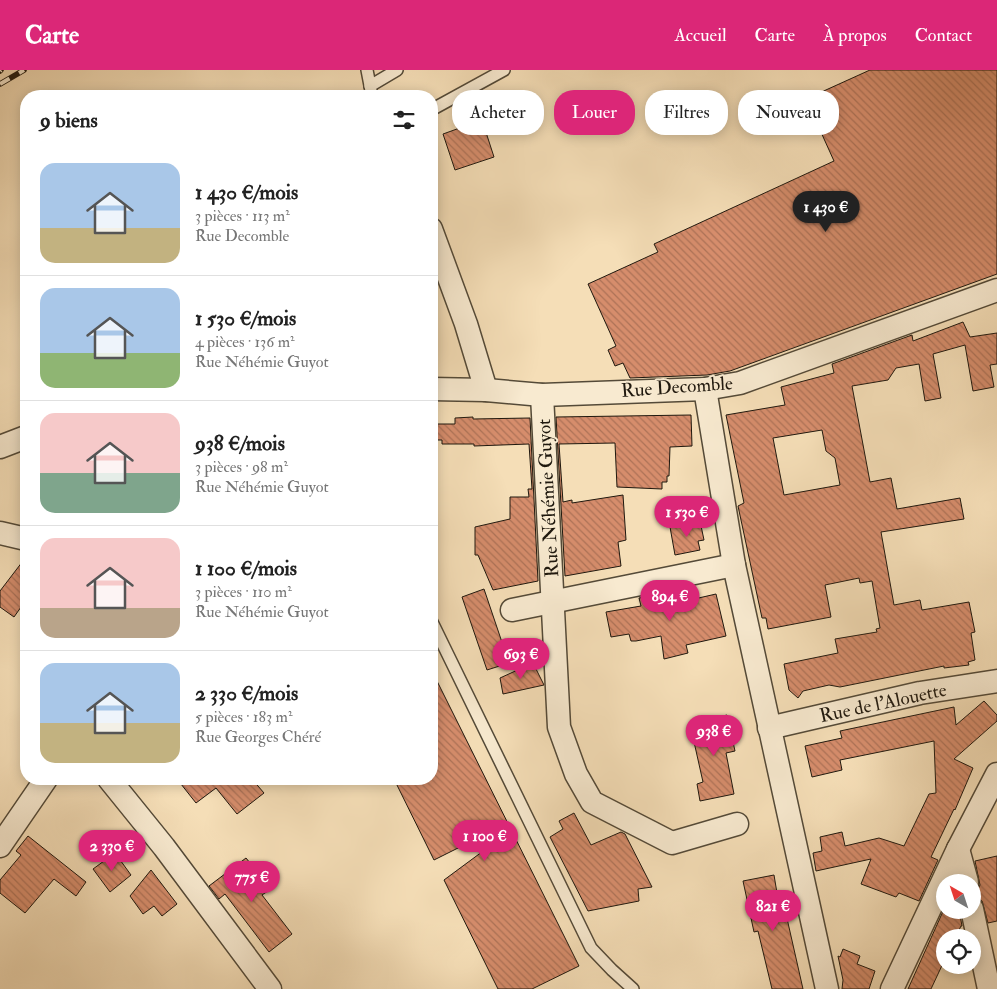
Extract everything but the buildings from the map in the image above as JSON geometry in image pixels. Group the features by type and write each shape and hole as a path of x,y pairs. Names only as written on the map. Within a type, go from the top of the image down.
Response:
{"street":[{"path":"438,248 466,324 486,390"},
{"name":"Rue Decomble","path":"438,389 486,390 542,395 705,389 740,383 997,290"},
{"path":"705,389 734,564 827,989"},
{"name":"Rue Néhémie Guyot","path":"542,395 559,727 576,774 592,802 672,843 737,824"},
{"path":"0,533 20,538"},
{"name":"Rue Néhémie Guyot","path":"512,610 734,564"},
{"name":"Rue de l'Alouette","path":"769,728 920,693 997,681"},
{"path":"892,989 958,849 997,774"},
{"path":"0,846 42,785"},
{"path":"114,785 164,847 270,989"},
{"path":"958,849 965,874"},
{"path":"974,919 989,989"}],"lane":[{"path":"367,70 371,90"},
{"path":"372,90 397,70"},
{"path":"438,106 504,70"},
{"path":"438,634 591,948 633,989"}],"railway":[{"path":"0,84 24,70"}]}
